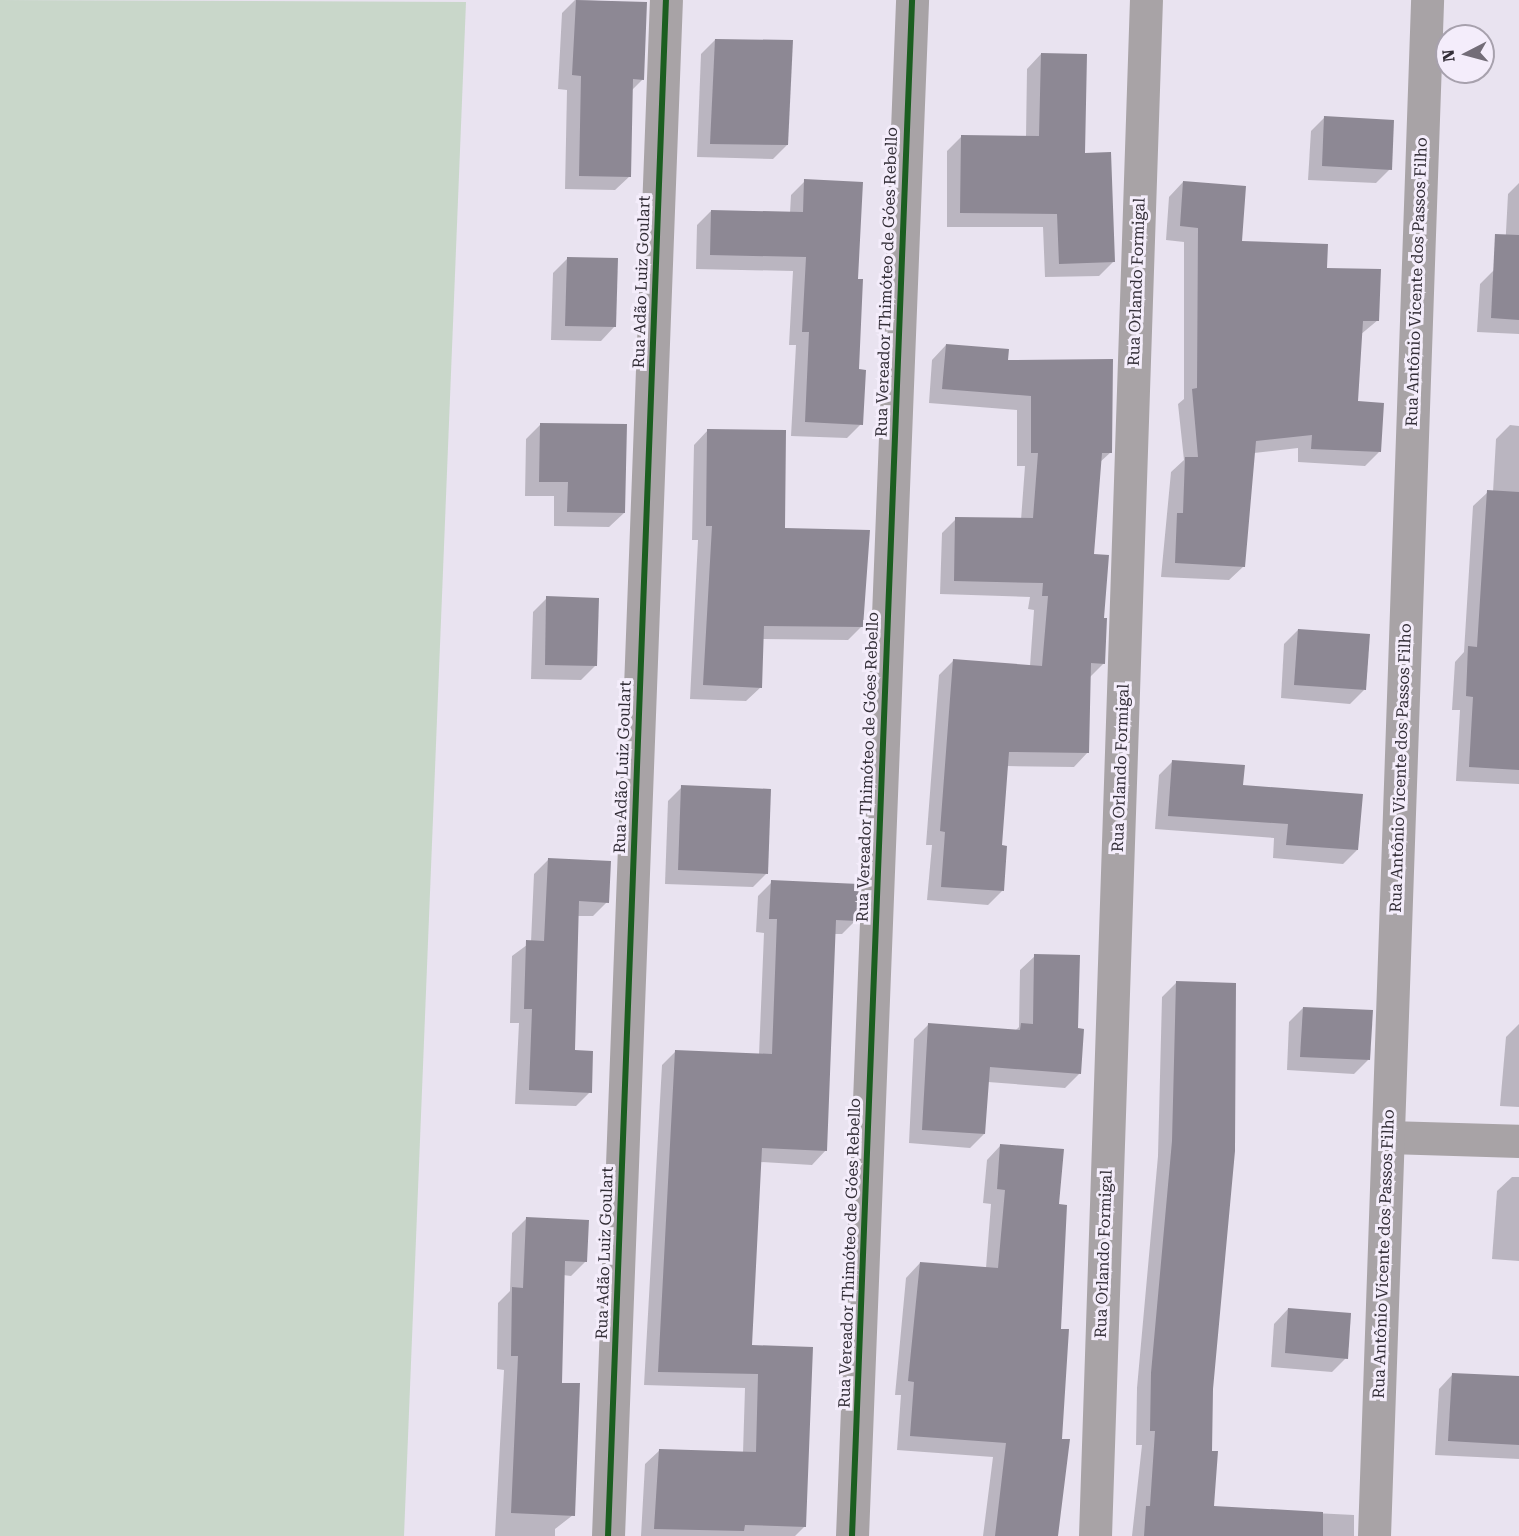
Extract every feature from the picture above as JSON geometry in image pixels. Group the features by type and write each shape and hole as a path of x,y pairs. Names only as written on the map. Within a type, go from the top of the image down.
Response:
{"street":[{"name":"Rua Adão Luiz Goulart","path":"608,1536 666,0"},
{"name":"Rua Vereador Thimóteo de Góes Rebello","path":"852,1536 912,0"},
{"name":"Rua Orlando Formigal","path":"1095,1536 1146,0"},
{"name":"Rua Antônio Vicente dos Passos Filho","path":"1374,1536 1427,0"},
{"path":"1388,1137 1519,1141"}],"green space":[{"path":"0,0 466,2 404,1536 0,1536"}],"building":[{"path":"576,0 647,2 644,80 633,79 631,177 579,176 581,76 572,75"},
{"path":"715,39 793,40 788,145 710,144"},
{"path":"1041,53 1087,54 1085,153 1111,152 1115,262 1059,264 1057,214 960,213 961,135 1039,136"},
{"path":"1324,116 1394,120 1392,170 1322,166"},
{"path":"804,179 863,182 858,279 863,279 859,369 866,370 863,425 805,422 809,332 802,332 806,257 710,255 711,210 803,212"},
{"path":"1183,181 1246,186 1242,241 1328,244 1327,268 1381,269 1379,321 1363,321 1358,401 1384,403 1381,452 1311,449 1312,435 1256,441 1245,567 1175,563 1177,513 1183,513 1185,457 1198,457 1192,389 1197,388 1198,228 1180,226"},
{"path":"1495,234 1519,235 1519,320 1491,318"},
{"path":"567,257 618,258 616,327 565,326"},
{"path":"946,344 1009,349 1008,360 1113,359 1112,453 1102,453 1094,554 1109,555 1104,618 1107,618 1105,664 1091,663 1089,753 1009,752 1002,845 1007,846 1004,891 941,887 945,832 940,831 953,659 1042,666 1048,596 1042,596 1043,583 954,581 955,517 1033,518 1038,453 1031,453 1031,396 942,389"},
{"path":"540,423 627,424 625,513 567,512 568,482 539,482"},
{"path":"707,429 786,430 785,528 870,530 863,627 764,626 762,688 703,685 712,526 706,526"},
{"path":"1487,490 1519,492 1519,770 1469,767 1473,697 1466,696 1468,646 1477,647"},
{"path":"546,596 599,598 597,666 545,665"},
{"path":"1298,629 1370,634 1366,690 1294,685"},
{"path":"1172,760 1245,765 1243,785 1363,794 1358,850 1286,845 1288,824 1168,816"},
{"path":"681,785 771,789 768,874 678,870"},
{"path":"548,858 611,861 609,903 579,901 575,1050 593,1051 592,1093 529,1090 532,1009 524,1009 526,940 544,941"},
{"path":"771,880 859,884 857,921 836,920 827,1151 762,1148 752,1345 813,1347 806,1527 745,1525 744,1531 654,1529 659,1449 756,1452 758,1374 658,1372 675,1050 772,1054 777,919 769,919"},
{"path":"1034,954 1080,955 1078,1028 1084,1029 1081,1074 990,1067 985,1134 922,1130 928,1023 1020,1030 1021,1023 1033,1024"},
{"path":"1176,981 1236,983 1235,1151 1213,1389 1212,1451 1218,1451 1214,1506 1323,1512 1323,1536 1144,1536 1146,1506 1150,1506 1155,1431 1150,1431 1151,1373 1172,1141"},
{"path":"1303,1007 1373,1010 1370,1060 1300,1057"},
{"path":"1000,1144 1064,1149 1059,1204 1067,1205 1061,1329 1069,1329 1062,1439 1070,1439 1058,1536 995,1536 1006,1443 910,1436 914,1382 908,1381 920,1262 998,1268 1005,1190 997,1189"},
{"path":"526,1217 589,1220 587,1262 565,1261 562,1383 580,1383 575,1516 511,1513 518,1356 511,1356 512,1287 523,1288"},
{"path":"1288,1308 1351,1313 1348,1359 1285,1353"},
{"path":"1452,1373 1519,1376 1519,1445 1448,1441"}],"cycle path":[{"path":"608,1536 666,0"},
{"path":"852,1536 912,0"}]}
